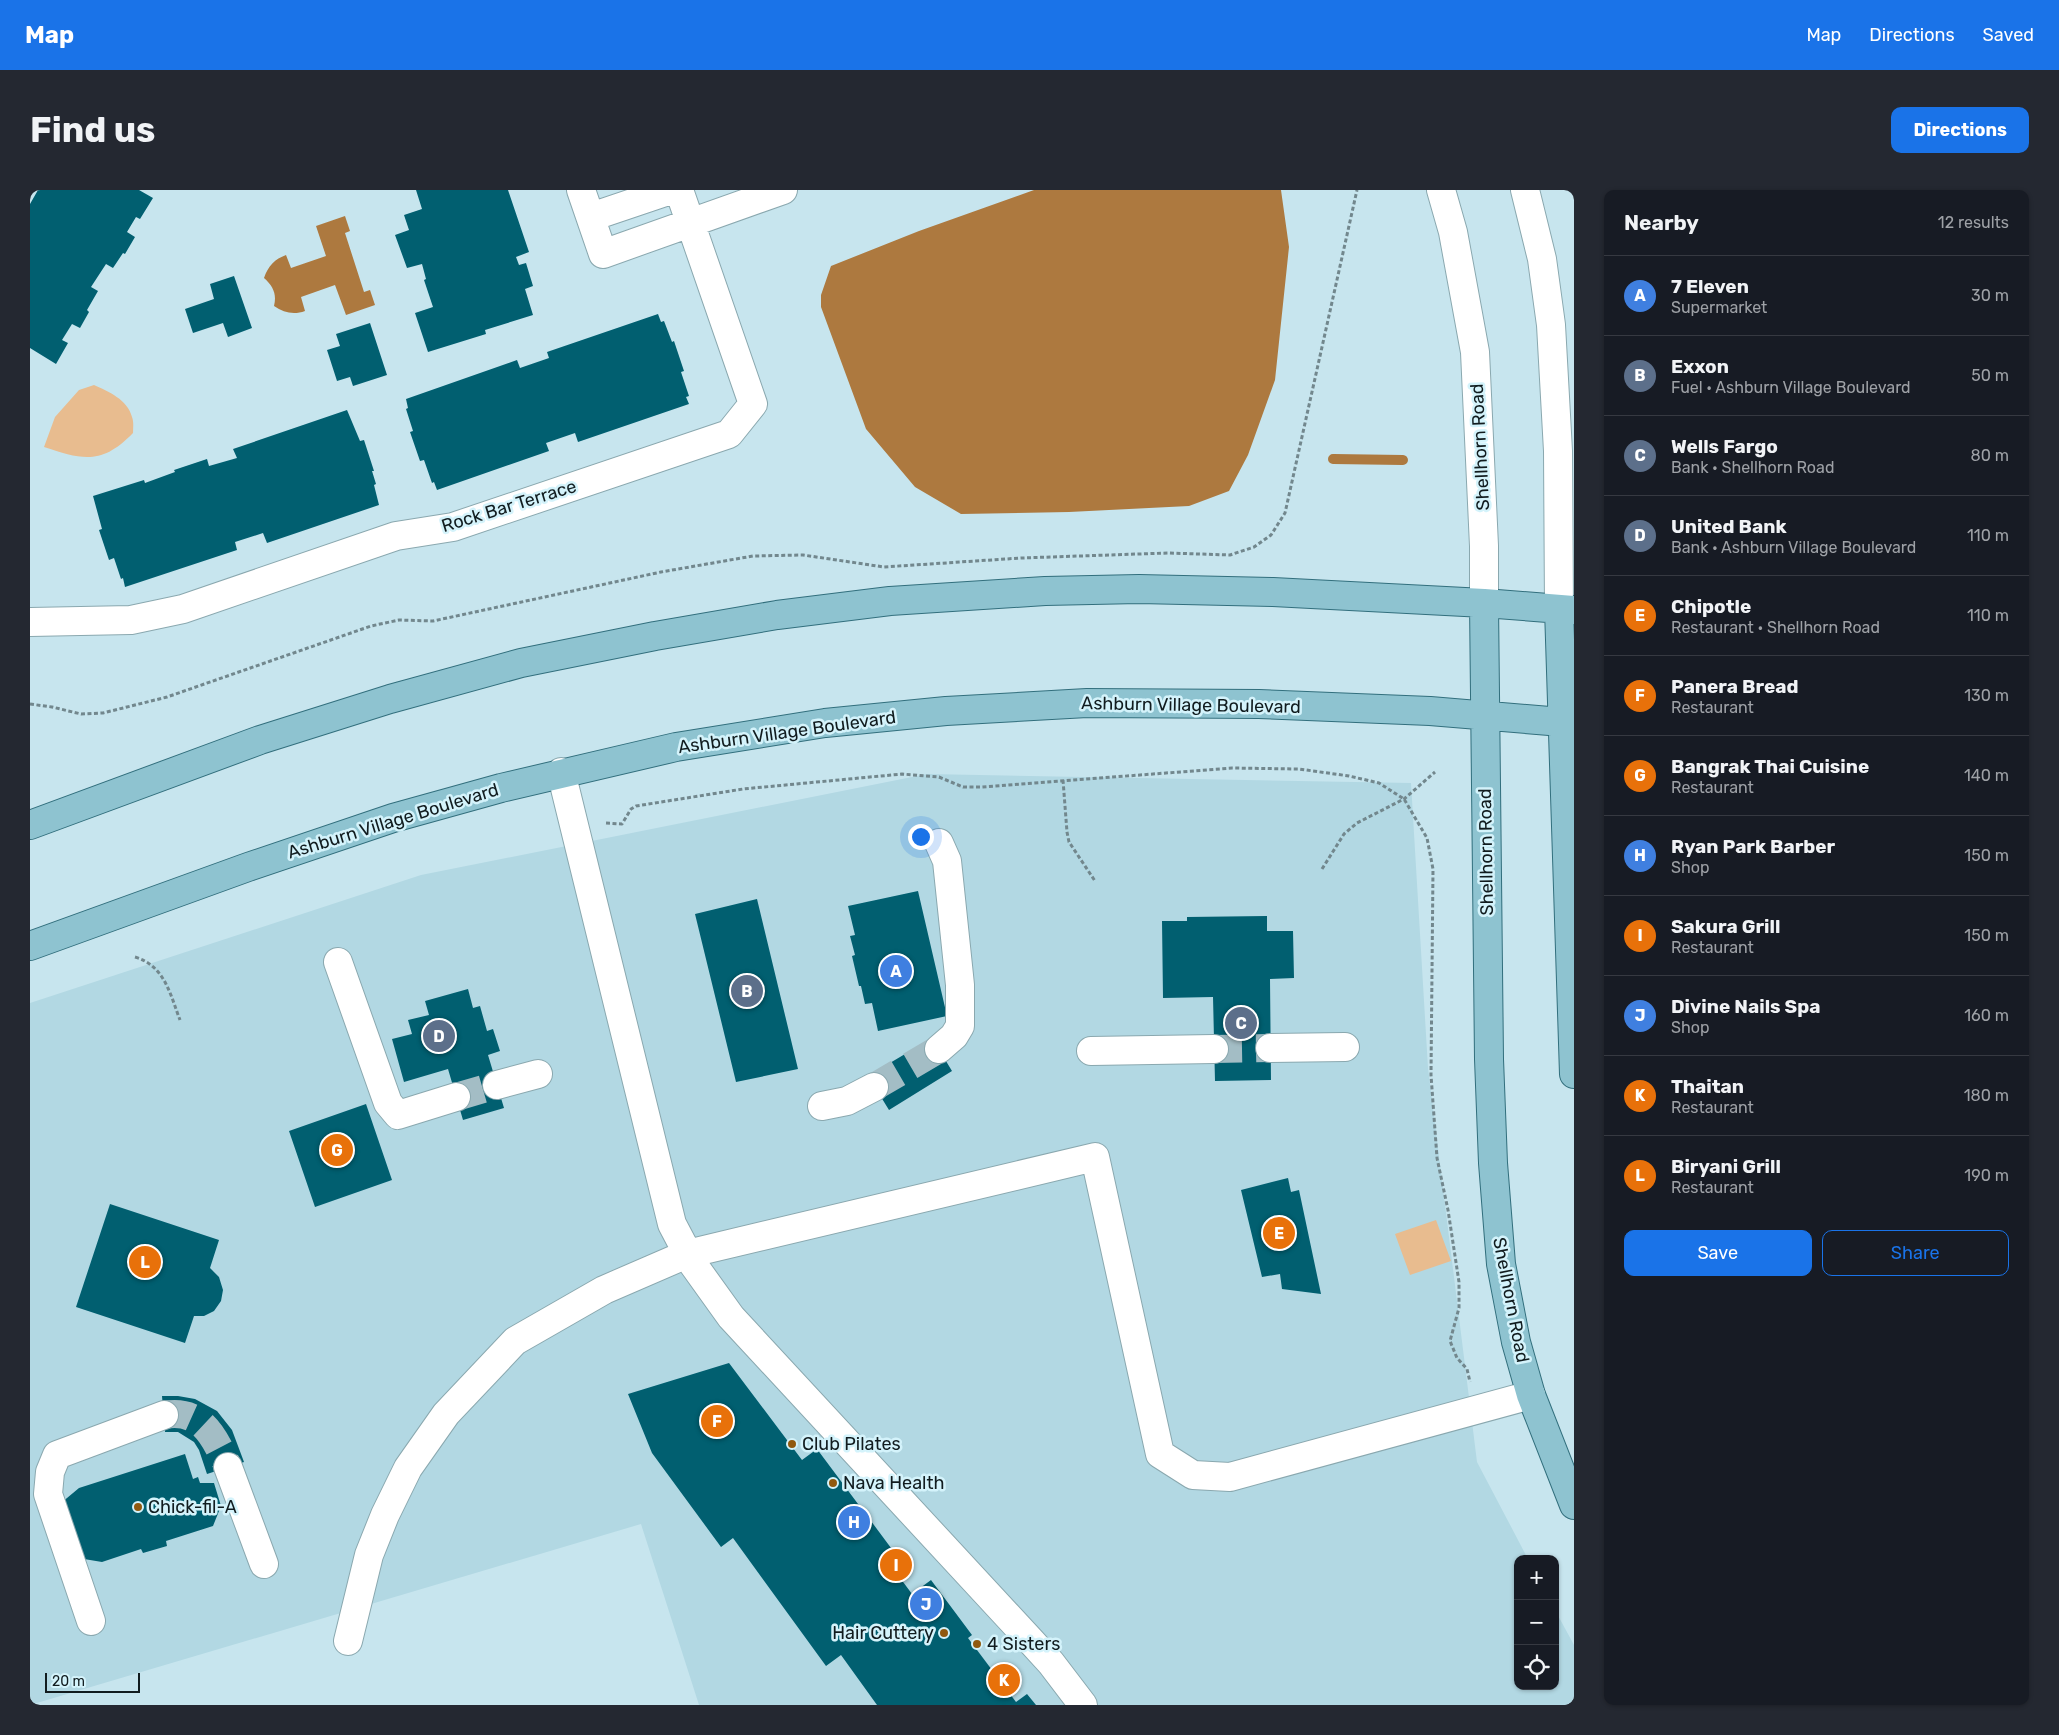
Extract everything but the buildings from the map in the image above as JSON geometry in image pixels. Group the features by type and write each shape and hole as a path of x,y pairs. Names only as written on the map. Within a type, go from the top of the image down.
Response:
{"main road":[{"path":"30,825 260,740 390,699 521,663 655,636 778,615 890,600 1045,591 1130,589 1273,592 1566,609 1574,1074"},
{"name":"Shellhorn Road","path":"1484,603 1485,782 1493,1163 1501,1264 1516,1342 1531,1395 1574,1505"},
{"name":"Ashburn Village Boulevard","path":"30,946 248,867 393,818 561,772 676,747 825,724 946,711 1077,704 1259,704 1430,711 1568,723"}],"street":[{"path":"582,190 603,254 783,190"},
{"path":"591,217 670,190"},
{"name":"Rock Bar Terrace","path":"30,622 131,620 183,610 396,536 453,527 729,434 753,404 679,190"},
{"name":"Shellhorn Road","path":"1441,190 1453,232 1475,352 1484,546 1484,603"},
{"path":"1525,190 1542,259 1551,325 1566,609"},
{"path":"561,772 672,1224 692,1264 731,1317 1040,1652 1083,1705"},
{"path":"939,843 947,861 960,985 960,1026 954,1036 939,1049"},
{"path":"338,962 388,1104 398,1115 456,1097"},
{"path":"1270,1048 1344,1047"},
{"path":"1091,1051 1214,1049"},
{"path":"497,1085 538,1074"},
{"path":"822,1106 847,1101 874,1087"},
{"path":"348,1641 369,1555 385,1515 408,1468 446,1414 515,1341 604,1290 687,1254 1095,1157 1160,1454 1193,1474 1230,1477 1531,1395"},
{"path":"91,1621 48,1494 50,1472 57,1455 164,1415"},
{"path":"228,1467 264,1564"}],"path":[{"path":"30,704 81,714 103,713 167,697 371,626 399,620 433,621 652,574 753,556 803,555 884,567 1021,558 1168,553 1230,555 1254,547 1271,535 1285,513 1357,190"},
{"path":"606,823 622,824 636,806 743,789 902,774 939,777 963,787 1232,768 1299,769 1350,776 1379,783 1404,799 1426,838 1433,869 1431,1075 1437,1158 1448,1210 1458,1282 1458,1308 1450,1340 1457,1358 1467,1369 1477,1409"},
{"path":"1322,869 1344,834 1357,823 1404,799 1435,772"},
{"path":"1063,780 1066,832 1069,842 1095,881"},
{"path":"135,957 144,960 162,975 180,1020"}],"shaded area":[{"path":"1034,190 1281,190 1289,247 1275,380 1248,455 1229,491 1189,506 1069,512 961,514 915,487 866,429 821,307 821,295 831,266 919,231"},
{"path":"345,216 350,231 345,233 364,292 370,290 375,305 346,315 335,285 301,297 305,311 289,313 274,306 274,290 264,278 270,267 275,261 286,255 291,268 326,256 316,226"},
{"path":"94,385 122,401 130,411 133,419 133,433 112,451 91,457 70,455 44,447 55,417 79,390"},
{"path":"927,774 1411,783 1428,1068 1477,1462 1526,1555 1514,1555 1514,1690 1559,1690 1559,1617 1574,1645 1574,1705 699,1705 641,1524 30,1705 30,1003 421,875"},
{"path":"1436,1220 1451,1261 1410,1275 1395,1234"}],"waterway":[{"path":"1333,459 1403,460"}],"tunnel":[{"path":"1214,1049 1270,1048"},
{"path":"874,1087 939,1049"},
{"path":"456,1097 497,1085"},
{"path":"164,1415 177,1414 188,1416 198,1421 212,1436 228,1467"}],"place":[{"name":"7 Eleven","path":"896,971"},
{"name":"Exxon","path":"747,991"},
{"name":"Wells Fargo","path":"1241,1023"},
{"name":"United Bank","path":"439,1036"},
{"name":"Bangrak Thai Cuisine","path":"337,1150"},
{"name":"Chipotle","path":"1279,1233"},
{"name":"Biryani Grill","path":"145,1262"},
{"name":"Panera Bread","path":"717,1421"},
{"name":"Club Pilates","path":"792,1444"},
{"name":"Nava Health","path":"833,1483"},
{"name":"Chick-fil-A","path":"138,1507"},
{"name":"Ryan Park Barber","path":"854,1522"},
{"name":"Sakura Grill","path":"896,1565"},
{"name":"Divine Nails Spa","path":"926,1604"},
{"name":"Hair Cuttery","path":"944,1633"},
{"name":"4 Sisters","path":"977,1644"},
{"name":"Thaitan","path":"1004,1680"}]}
